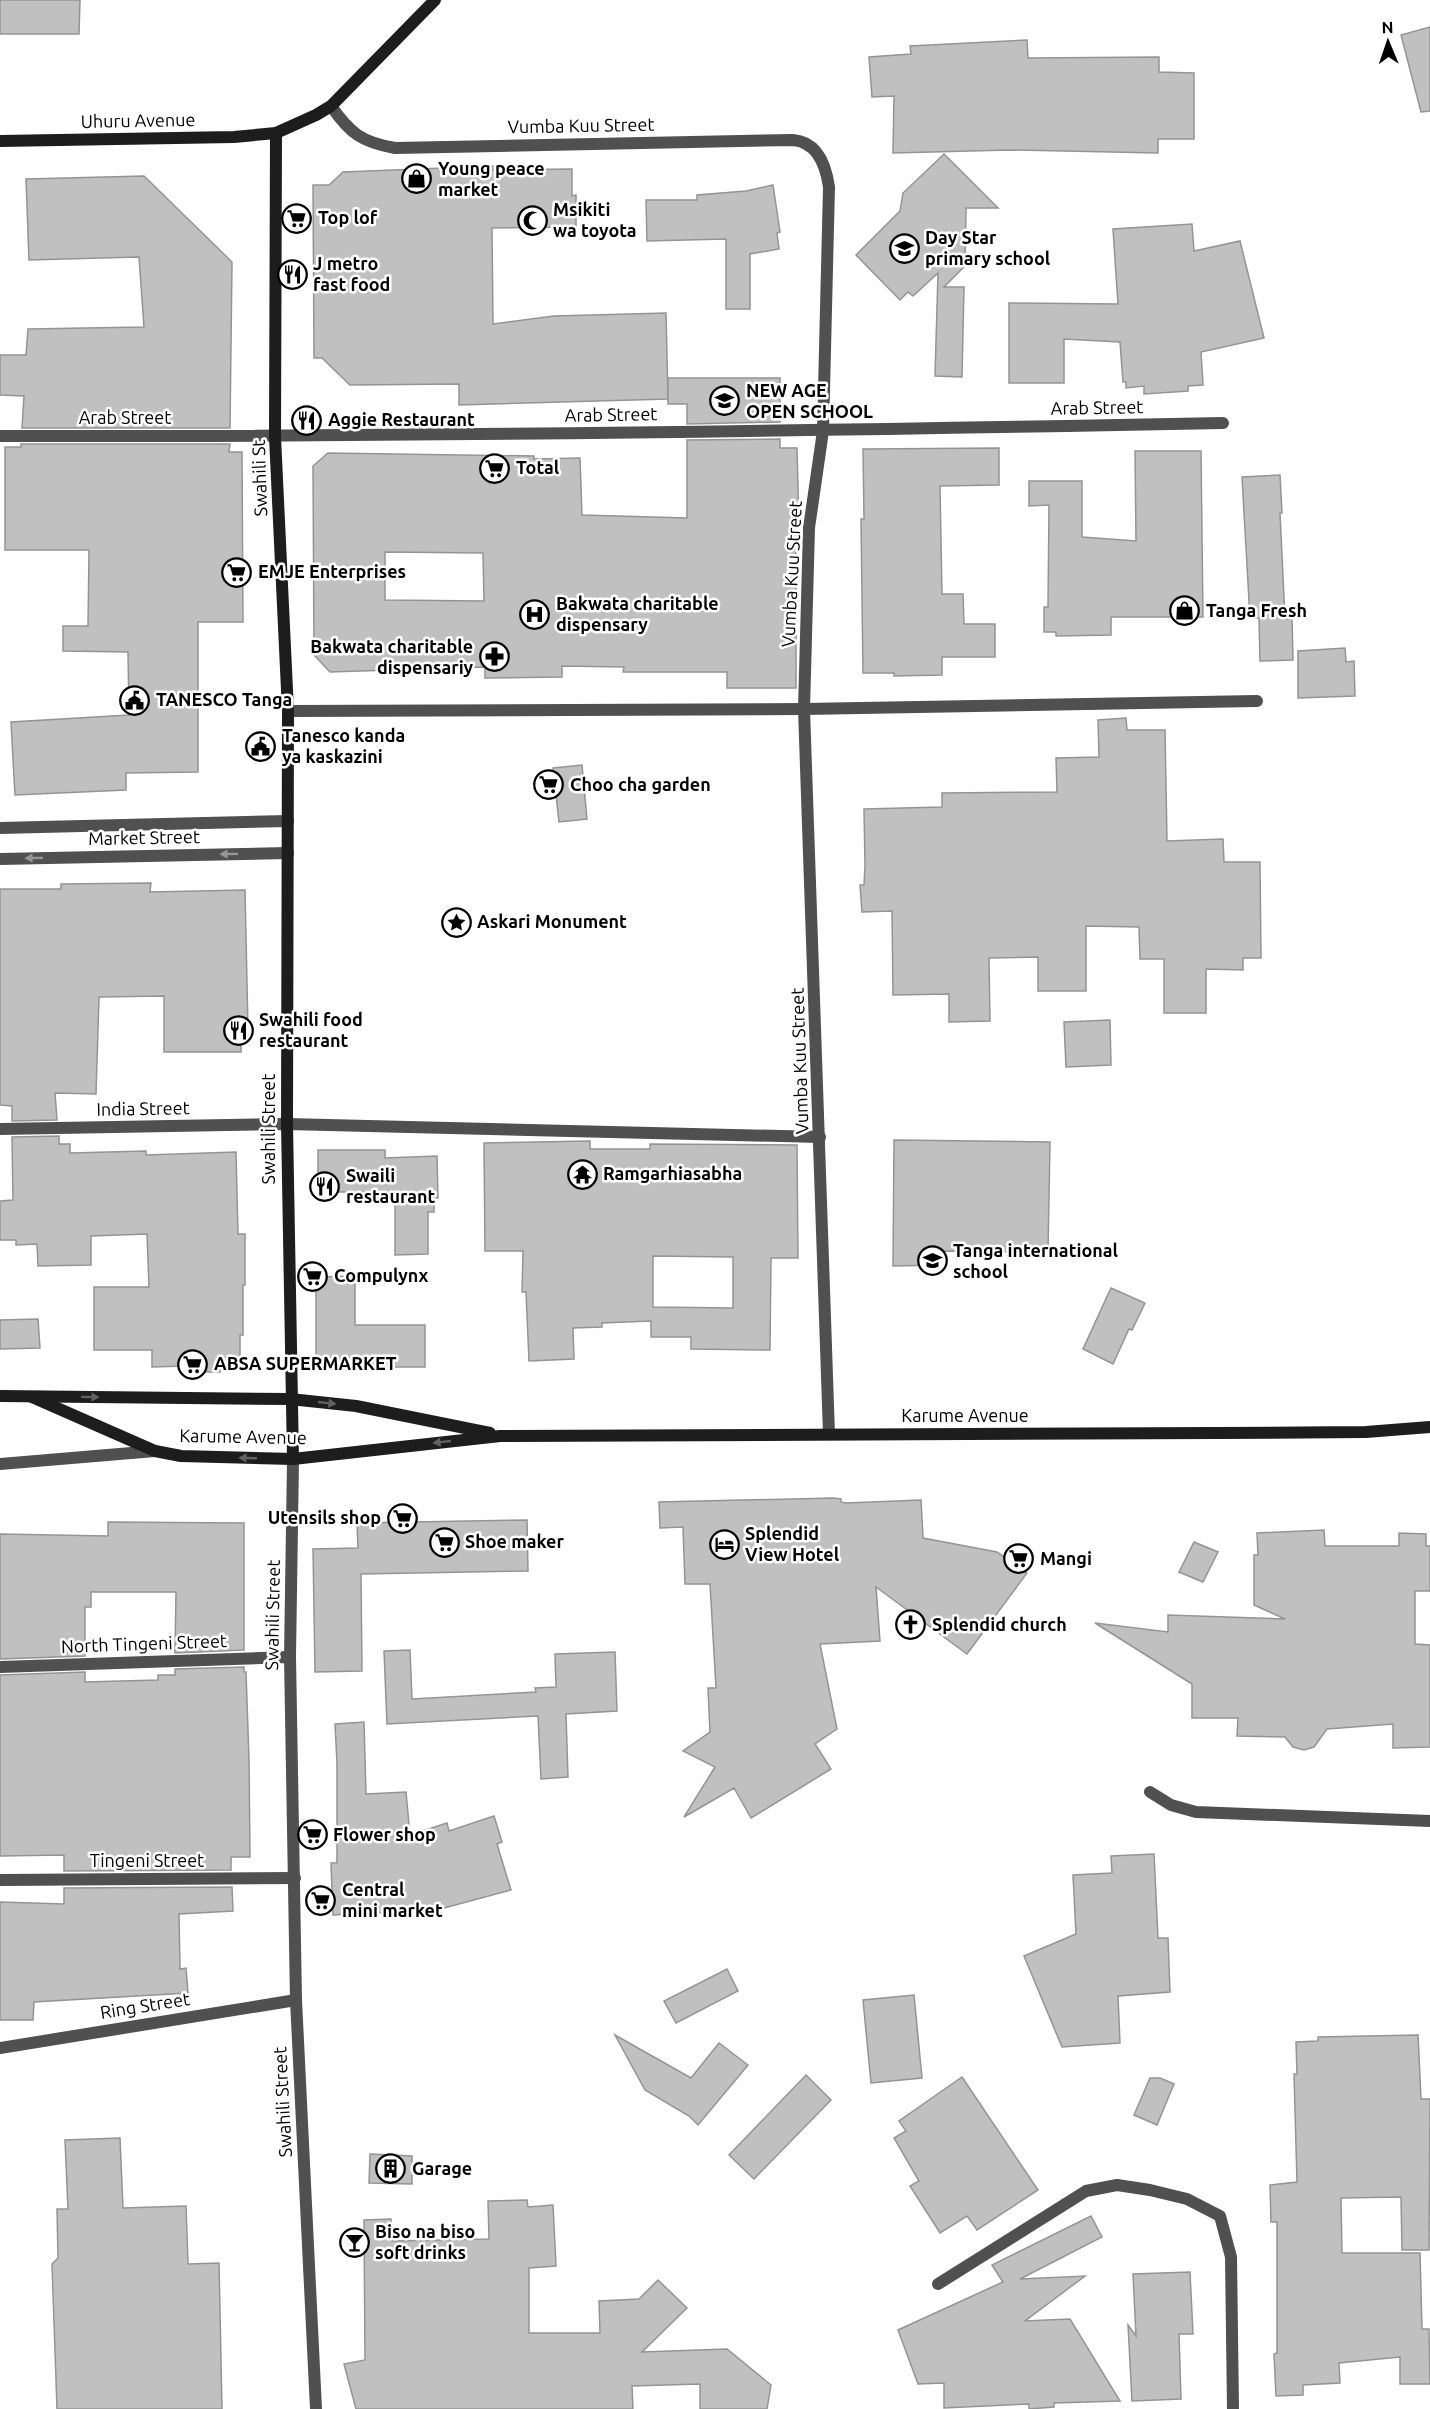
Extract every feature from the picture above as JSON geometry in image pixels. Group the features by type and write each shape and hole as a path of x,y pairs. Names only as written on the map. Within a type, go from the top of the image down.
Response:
{"main road":[{"name":"Uhuru Avenue","path":"0,141 234,137 276,133 331,106 435,0"},
{"name":"Swahili St","path":"276,133 275,437 288,711 288,821"},
{"name":"Swahili Street","path":"288,821 287,1124 290,1399 293,1459"},
{"name":"Karume Avenue","path":"0,1396 290,1399 356,1406 500,1436"},
{"name":"Karume Avenue","path":"32,1397 155,1451 181,1456 293,1459 500,1436 1366,1432 1430,1427"}],"street":[{"name":"Vumba Kuu Street","path":"331,106 348,129 376,145 394,148 794,140 810,145 822,159 829,187 823,431 809,528 804,709 829,1434"},
{"name":"Arab Street","path":"0,436 275,437 823,431 1223,423"},
{"path":"288,711 804,709 1257,701"},
{"name":"Market Street","path":"0,828 288,821"},
{"name":"Market Street","path":"0,859 288,853"},
{"name":"India Street","path":"0,1130 287,1124 820,1137"},
{"path":"0,1464 155,1451"},
{"name":"Swahili Street","path":"293,1459 290,1657 296,2000 316,2409"},
{"name":"North Tingeni Street","path":"0,1667 290,1657"},
{"path":"1150,1792 1171,1805 1196,1812 1430,1821"},
{"name":"Tingeni Street","path":"0,1880 295,1878"},
{"name":"Ring Street","path":"0,2048 296,2000"},
{"path":"938,2284 1086,2191 1117,2185 1187,2199 1220,2216 1231,2257 1233,2409"}],"building":[{"path":"0,0 80,0 79,34 0,34"},
{"path":"1430,27 1430,111 1421,112 1401,35"},
{"path":"1027,40 1028,58 1159,57 1159,72 1194,73 1194,139 1158,139 1158,153 1010,150 893,153 894,96 872,97 869,57 911,54 910,46"},
{"path":"944,154 998,208 966,208 965,266 944,287 964,287 962,377 935,376 938,273 913,296 908,292 900,300 856,255 900,211 903,193"},
{"path":"493,166 493,170 572,169 572,196 576,195 576,227 492,228 493,324 554,316 666,313 668,399 459,405 459,384 350,385 322,358 314,358 313,185 329,185 343,172"},
{"path":"144,176 232,262 230,428 22,428 24,396 0,395 0,355 26,355 28,329 144,327 139,257 29,260 26,179"},
{"path":"773,185 780,232 777,233 779,249 750,254 750,309 726,309 726,239 647,241 646,200 697,200 697,195 746,191"},
{"path":"1192,224 1194,251 1240,241 1264,338 1201,352 1203,385 1188,386 1188,391 1144,394 1144,386 1126,388 1126,382 1123,382 1120,342 1064,339 1064,383 1009,383 1009,303 1118,304 1113,229"},
{"path":"668,378 780,378 780,422 687,424 687,404 668,404"},
{"path":"780,439 780,448 797,448 799,526 796,526 796,688 727,688 727,672 623,672 624,667 562,666 562,677 485,678 485,667 330,672 314,655 313,466 328,453 534,456 534,459 580,458 582,515 687,518 687,440","holes":["385,552 483,553 484,601 385,600"]},
{"path":"21,444 230,444 229,452 242,452 243,622 198,622 198,772 126,773 126,790 15,795 11,722 129,715 128,652 63,651 63,626 88,626 89,550 5,550 5,447 21,447"},
{"path":"999,448 999,485 940,486 942,594 963,594 964,624 995,624 995,657 942,657 942,675 894,676 894,673 863,673 861,519 864,519 863,449"},
{"path":"1135,451 1201,451 1203,617 1111,617 1111,635 1056,636 1056,632 1044,632 1044,607 1048,607 1049,505 1029,506 1029,481 1082,481 1082,537 1136,541"},
{"path":"1280,475 1285,619 1292,619 1293,660 1260,661 1259,618 1250,618 1242,477"},
{"path":"1345,648 1346,662 1354,661 1355,696 1298,698 1298,651"},
{"path":"1126,718 1127,730 1165,730 1167,841 1223,839 1224,862 1260,862 1261,958 1243,958 1243,970 1206,969 1206,1013 1164,1013 1164,959 1140,959 1139,927 1086,926 1086,991 1038,991 1038,957 989,958 990,1021 949,1022 949,994 893,995 892,911 862,912 860,885 864,885 864,809 942,807 942,793 1057,792 1056,758 1099,757 1098,720"},
{"path":"582,765 587,819 559,822 553,768"},
{"path":"151,883 150,892 245,890 248,1029 241,1030 241,1052 164,1052 164,996 99,997 96,1094 55,1093 57,1120 12,1121 12,1106 0,1105 0,889 61,889 61,884"},
{"path":"1110,1020 1111,1065 1066,1067 1064,1022"},
{"path":"59,1136 59,1144 70,1144 70,1153 146,1151 146,1155 236,1152 238,1234 245,1234 245,1285 243,1285 243,1335 240,1335 240,1360 219,1359 220,1372 185,1372 185,1366 152,1367 152,1350 94,1350 94,1287 149,1287 147,1234 91,1236 91,1265 38,1266 37,1244 16,1245 16,1240 0,1240 0,1201 13,1200 12,1137"},
{"path":"894,1140 1050,1142 1048,1252 942,1251 942,1265 893,1266"},
{"path":"590,1141 590,1149 650,1149 650,1144 797,1145 798,1258 771,1258 770,1350 691,1349 691,1337 651,1337 651,1321 602,1323 602,1327 573,1328 574,1359 529,1361 526,1292 522,1292 523,1251 485,1251 484,1143","holes":["653,1256 733,1257 733,1308 653,1307"]},
{"path":"318,1150 385,1150 385,1158 437,1156 438,1198 434,1198 434,1212 428,1212 428,1254 395,1255 395,1192 318,1192"},
{"path":"355,1276 355,1325 425,1325 425,1367 316,1364 316,1277"},
{"path":"1111,1288 1145,1303 1132,1330 1129,1329 1113,1364 1083,1349"},
{"path":"38,1319 40,1348 0,1349 0,1320"},
{"path":"841,1499 841,1502 846,1503 921,1500 923,1538 997,1552 1027,1573 967,1654 876,1587 880,1641 820,1644 837,1729 815,1744 831,1769 751,1818 734,1788 684,1817 715,1767 683,1751 710,1732 708,1688 716,1688 710,1584 685,1584 683,1527 660,1528 659,1502"},
{"path":"527,1520 528,1571 361,1574 362,1671 315,1672 313,1549 358,1548 357,1523"},
{"path":"108,1522 244,1523 244,1650 175,1653 176,1592 91,1592 91,1607 85,1607 85,1656 0,1659 0,1534 108,1536"},
{"path":"1324,1530 1325,1546 1399,1546 1399,1533 1426,1534 1426,1546 1430,1546 1430,1591 1415,1591 1415,1644 1430,1645 1430,1747 1393,1748 1393,1724 1327,1729 1314,1747 1304,1750 1293,1747 1285,1737 1237,1736 1238,1718 1192,1718 1192,1684 1095,1623 1168,1632 1168,1615 1285,1619 1254,1605 1254,1555 1258,1555 1257,1533"},
{"path":"1194,1542 1218,1552 1203,1582 1179,1572"},
{"path":"410,1650 412,1699 536,1692 535,1688 556,1687 555,1654 615,1652 617,1711 566,1714 568,1777 541,1779 538,1716 387,1724 384,1651"},
{"path":"244,1667 249,1759 250,1857 231,1857 231,1870 64,1871 64,1855 0,1856 0,1675 85,1672 85,1682 158,1680 158,1675 175,1675 175,1669"},
{"path":"364,1722 366,1794 406,1792 410,1835 447,1823 449,1831 494,1816 502,1842 497,1844 511,1890 418,1915 417,1911 333,1915 331,1863 337,1863 335,1724"},
{"path":"1154,1854 1158,1938 1168,1938 1170,1992 1118,1996 1120,2043 1062,2047 1024,1956 1076,1934 1073,1875 1112,1873 1111,1856"},
{"path":"232,1887 233,1911 179,1914 180,1969 186,1968 188,1993 34,2002 33,2020 0,2020 0,1902 64,1904 64,1888"},
{"path":"727,1969 738,1991 676,2023 664,2001"},
{"path":"914,1995 922,2078 871,2083 863,2000"},
{"path":"615,2035 691,2078 719,2043 748,2065 698,2125 689,2116 645,2090"},
{"path":"1418,2035 1421,2099 1430,2099 1429,2250 1402,2250 1401,2197 1341,2198 1342,2253 1420,2253 1422,2329 1429,2329 1430,2384 1400,2384 1400,2357 1339,2363 1340,2383 1303,2385 1303,2395 1276,2396 1274,2354 1277,2353 1277,2222 1271,2222 1270,2185 1297,2182 1294,2074 1297,2074 1296,2042 1318,2041 1318,2037"},
{"path":"806,2075 831,2100 754,2179 729,2155"},
{"path":"962,2077 1038,2190 977,2230 967,2216 940,2233 910,2186 919,2181 894,2138 906,2131 899,2121"},
{"path":"1150,2078 1160,2078 1174,2084 1157,2125 1134,2115"},
{"path":"120,2138 123,2208 186,2206 188,2264 219,2263 222,2409 57,2409 52,2264 58,2258 57,2209 68,2209 65,2140"},
{"name":"Garage","path":"370,2154 412,2156 412,2184 369,2183"},
{"path":"527,2200 528,2207 553,2205 556,2266 529,2268 529,2333 600,2333 599,2301 639,2299 658,2280 687,2308 642,2352 727,2349 771,2385 767,2409 700,2409 700,2384 632,2386 633,2409 356,2409 344,2364 365,2360 364,2220 391,2219 392,2241 489,2239 488,2201"},
{"path":"1091,2216 1102,2237 1020,2279 1085,2276 1025,2321 1070,2319 1120,2401 1054,2403 1054,2407 1029,2409 1029,2404 944,2408 944,2383 918,2384 898,2330 1003,2282 992,2265"},
{"path":"1190,2272 1193,2334 1179,2334 1181,2399 1132,2401 1128,2325 1136,2336 1133,2274"}],"place":[{"name":"Young peace market","path":"417,179"},
{"name":"Top lof","path":"297,218"},
{"name":"Msikiti wa toyota","path":"532,220"},
{"name":"Day Star primary school","path":"904,248"},
{"name":"J metro fast food","path":"292,274"},
{"name":"NEW AGE OPEN SCHOOL","path":"725,401"},
{"name":"Aggie Restaurant","path":"307,420"},
{"name":"Total","path":"495,468"},
{"name":"EMJE Enterprises","path":"237,572"},
{"name":"Tanga Fresh","path":"1185,611"},
{"name":"Bakwata charitable dispensary","path":"535,614"},
{"name":"Bakwata charitable dispensariy","path":"494,657"},
{"name":"TANESCO Tanga","path":"135,700"},
{"name":"Tanesco kanda ya kaskazini","path":"261,746"},
{"name":"Choo cha garden","path":"549,785"},
{"name":"Askari Monument","path":"456,922"},
{"name":"Swahili food restaurant","path":"238,1030"},
{"name":"Ramgarhiasabha","path":"582,1174"},
{"name":"Swaili restaurant","path":"325,1186"},
{"name":"Tanga international school","path":"932,1261"},
{"name":"Compulynx","path":"313,1276"},
{"name":"ABSA SUPERMARKET","path":"193,1364"},
{"name":"Utensils shop","path":"402,1518"},
{"name":"Shoe maker","path":"444,1542"},
{"name":"Splendid View Hotel","path":"724,1544"},
{"name":"Mangi","path":"1019,1559"},
{"name":"Splendid church","path":"911,1625"},
{"name":"Flower shop","path":"312,1835"},
{"name":"Central mini market","path":"321,1900"},
{"name":"Garage","path":"391,2169"},
{"name":"Biso na biso soft drinks","path":"354,2242"}]}
